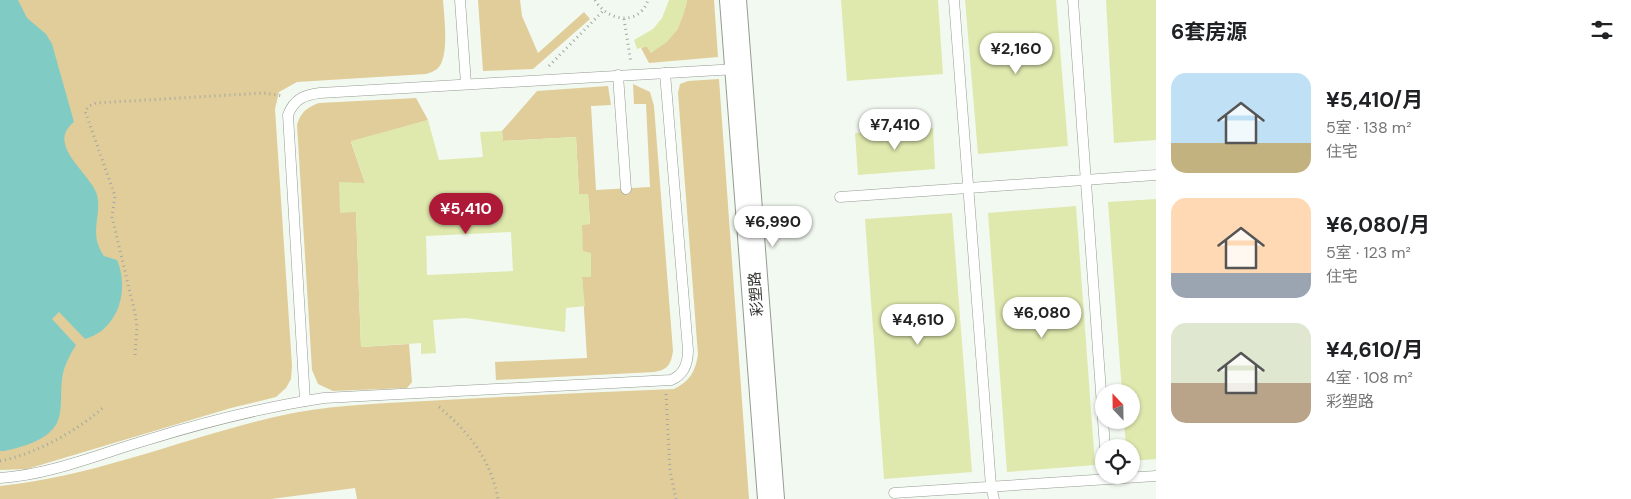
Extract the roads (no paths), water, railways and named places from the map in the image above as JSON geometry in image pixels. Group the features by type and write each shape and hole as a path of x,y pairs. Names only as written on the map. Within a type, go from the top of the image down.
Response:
{"street":[{"name":"彩塑路","path":"733,0 771,499"}],"lane":[{"path":"460,0 466,84"},
{"path":"954,0 970,188 991,486 994,499"},
{"path":"1072,0 1104,439"},
{"path":"305,401 288,115 296,101 309,94 320,93 738,69"},
{"path":"0,478 18,477 45,471 175,431 324,398 666,381 680,377 686,368 688,350 665,73"},
{"path":"618,75 626,188"},
{"path":"840,197 1156,175"},
{"path":"1140,476 1156,476"},
{"path":"894,493 1095,478"}],"water":[{"path":"0,0 18,0 27,18 46,34 52,44 74,122 67,130 64,139 66,148 96,192 98,207 96,231 99,247 104,256 117,260 122,284 121,296 113,318 106,327 96,334 85,339 59,312 52,319 76,345 64,370 59,418 53,429 41,439 4,451 0,451"}]}
